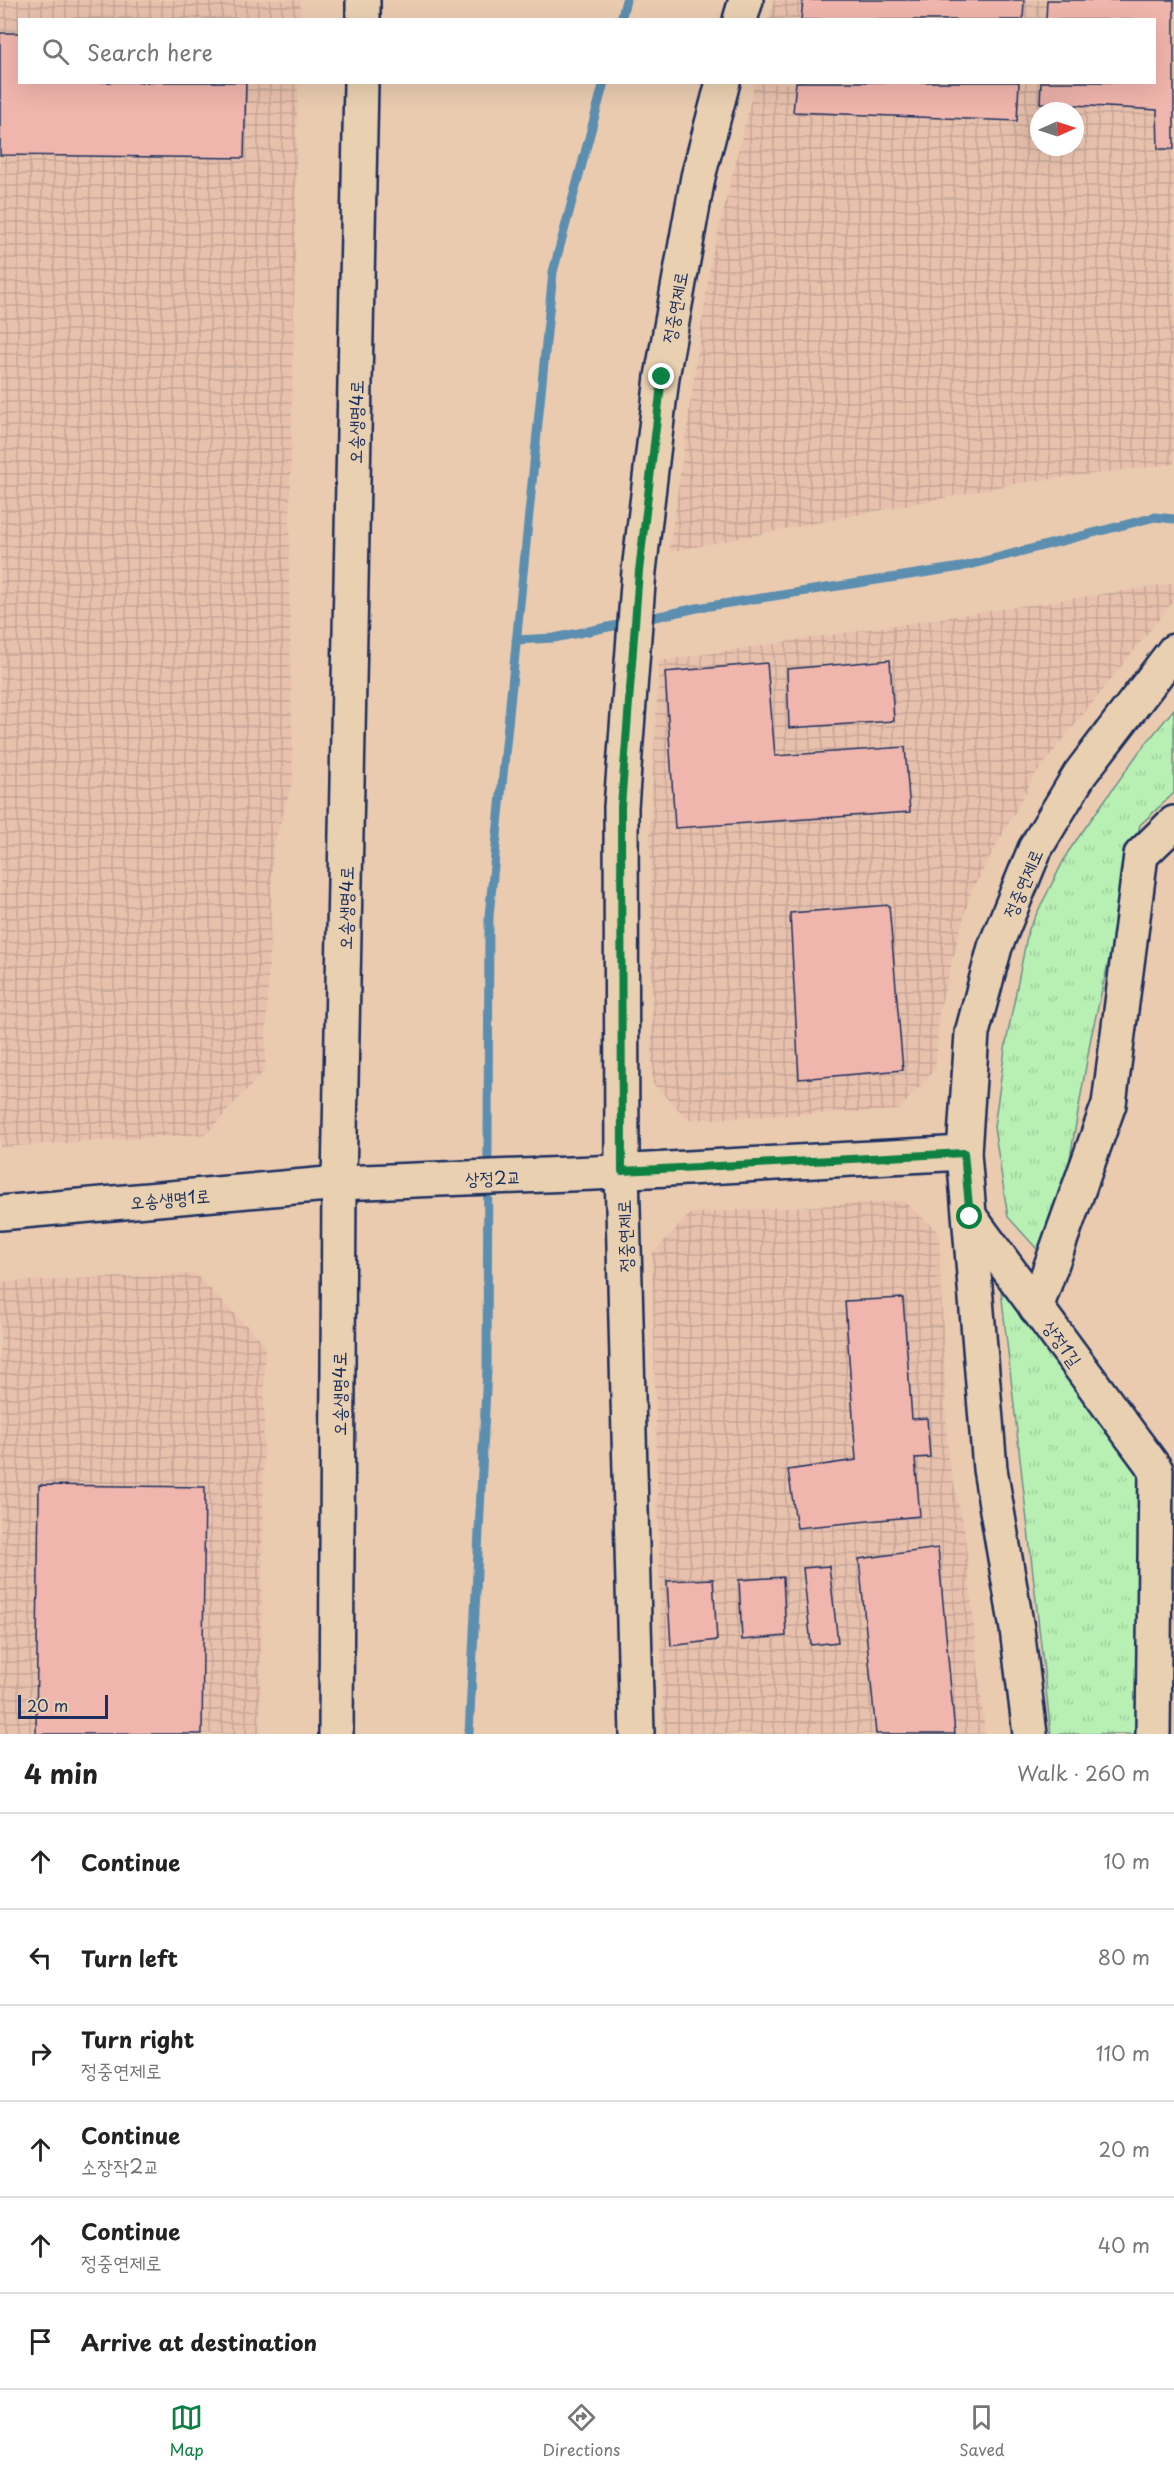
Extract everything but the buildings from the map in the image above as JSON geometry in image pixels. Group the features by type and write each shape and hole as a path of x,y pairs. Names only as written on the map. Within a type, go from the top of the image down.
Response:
{"street":[{"path":"363,0 363,18"},
{"path":"741,18 746,0"},
{"name":"오송생명4로","path":"336,1734 339,1184 362,84"},
{"name":"정중연제로","path":"637,1734 608,1172 621,807 639,571 662,377 698,177 722,84"},
{"name":"정중연제로","path":"1030,1734 1017,1629 990,1469 964,1153 972,1033 995,947 1035,849 1080,774 1174,651"},
{"path":"1036,1308 1109,1104 1141,855 1174,823"},
{"name":"상정2교","path":"339,1184 964,1153"},
{"name":"오송생명1로","path":"0,1213 339,1184"},
{"name":"상정1길","path":"970,1217 1165,1478 1153,1734"}],"shaded area":[{"path":"0,0 301,0 300,18 18,18 18,84 298,84 289,578 293,780 273,848 265,1070 206,1134 0,1147"},
{"path":"774,0 1174,0 1174,464 1019,483 669,552 711,260 755,84 1156,84 1156,18 769,18"},
{"path":"1174,583 1174,600 1035,775 970,894 939,1012 936,1068 899,1110 689,1120 652,1083 650,825 659,661"},
{"path":"903,1201 939,1232 948,1458 964,1527 985,1734 663,1734 652,1254 691,1213"},
{"path":"195,1274 265,1344 260,1734 0,1734 0,1282"}],"green space":[{"path":"1174,709 1174,793 1140,825 1091,1037 1069,1164 1038,1250 1008,1217 994,1127 1006,1043 1028,931 1068,852 1139,752"},
{"path":"1001,1290 1142,1465 1137,1734 1051,1734"}],"waterway":[{"path":"622,18 626,0"},
{"path":"469,1734 487,1369 489,916 553,272 603,84"},
{"path":"641,620 697,608 961,567 1155,517 1174,519"},
{"path":"516,640 554,638 628,623"}],"route":[{"path":"662,377 639,571 621,807 622,1171 964,1153 970,1217"}]}
